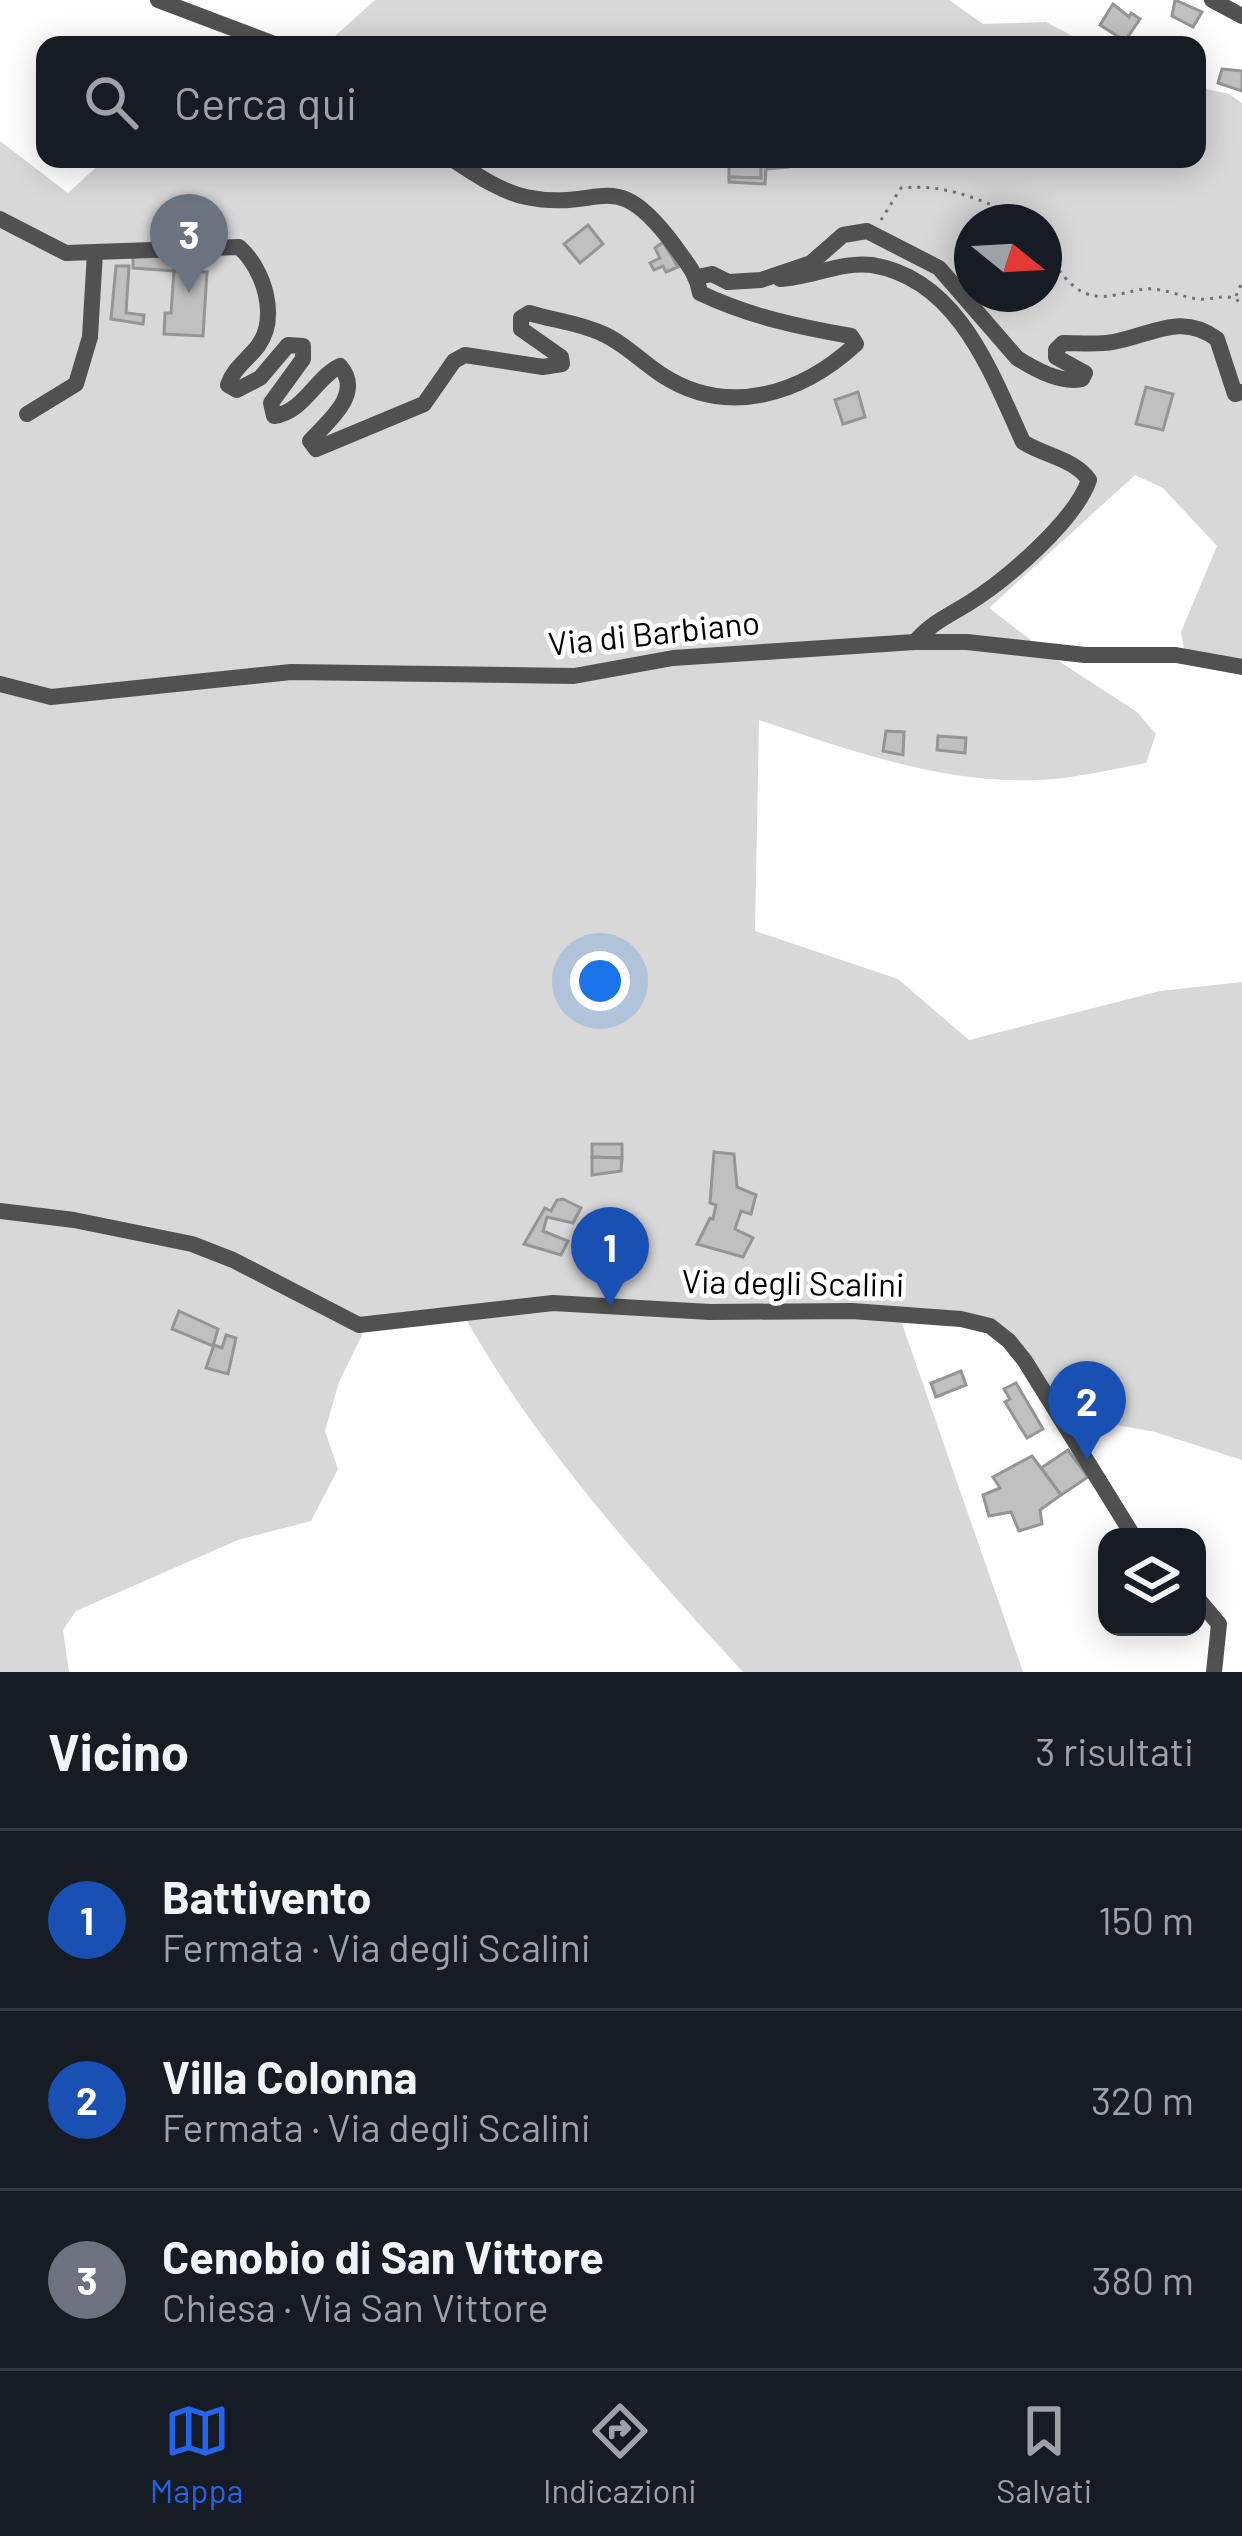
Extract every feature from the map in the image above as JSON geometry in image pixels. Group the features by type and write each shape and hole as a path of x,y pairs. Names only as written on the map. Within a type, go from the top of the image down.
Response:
{"street":[{"path":"158,0 253,36"},
{"path":"1212,0 1242,16"},
{"path":"0,219 66,253 239,248 261,279 267,325 261,342 228,385 237,390 260,378 288,345 302,346 303,359 271,403 274,416 283,416 333,367 340,366 349,388 336,418 310,440 316,449 424,404 454,361 465,355 543,368 562,364 561,357 521,329 521,318 529,314 602,333 666,378 703,395 747,400 792,388 856,344 851,336 730,307 700,292 697,277 653,217 632,199 616,195 526,197 490,184 466,168"},
{"path":"761,280 811,263 843,235 867,231 939,268 1016,358 1029,366 1071,382 1082,379 1085,373 1079,366 1056,357 1063,343 1112,343 1178,323 1196,326 1217,339 1231,386 1235,394 1242,392"},
{"path":"27,414 76,384 90,337 95,252"},
{"path":"697,277 712,274 728,282 806,278 841,266 870,265 908,277 941,298 968,332 1023,442 1041,454 1080,467 1089,480 1082,499 1029,554 972,601 931,624 915,642"},
{"name":"Via di Barbiano","path":"0,684 51,697 291,672 574,676 673,658 915,642 1085,656 1176,656 1242,667"},
{"name":"Via degli Scalini","path":"0,1211 74,1220 192,1244 358,1324 553,1303 710,1312 852,1311 961,1319 990,1326 1025,1361 1128,1528"},
{"path":"1206,1609 1219,1624 1214,1672"}],"path":[{"path":"886,216 901,188 956,189 991,204"},
{"path":"1062,273 1083,296 1100,298 1147,288 1203,301 1235,298 1242,304"},
{"path":"1235,298 1242,281"}],"shaded area":[{"path":"375,0 949,0 983,24 1046,22 1073,36 335,36"},
{"path":"1206,89 1229,94 1242,103 1242,670 1186,658 1181,632 1217,546 1163,488 1135,475 989,608 1137,712 1156,734 1146,763 1064,778 985,779 909,766 759,720 755,931 898,979 969,1040 1160,991 1242,982 1242,1460 1155,1432 1056,1414 1009,1338 968,1320 899,1315 1023,1672 743,1672 556,1455 462,1312 367,1325 339,1382 325,1431 338,1469 311,1521 238,1540 76,1611 63,1630 69,1672 0,1672 0,141 68,193 95,168 1206,168"}],"building":[{"path":"1175,0 1202,12 1193,27 1172,16"},
{"path":"1113,4 1140,19 1128,36 1117,36 1100,25"},
{"path":"1222,69 1242,71 1242,91 1218,83"},
{"path":"729,168 761,168 761,178 729,177"},
{"path":"761,168 778,168 766,169 765,184 729,182 729,177 761,178"},
{"path":"588,225 603,244 580,263 564,244"},
{"path":"663,242 678,267 666,272 663,266 654,270 650,263 660,258 655,248"},
{"path":"133,253 174,257 174,271 133,268"},
{"path":"116,266 129,266 126,313 144,315 143,324 111,319"},
{"path":"174,271 207,272 203,336 164,334 165,313 171,313"},
{"path":"1146,387 1173,394 1163,430 1136,424"},
{"path":"858,392 865,417 843,424 835,400"},
{"path":"886,731 904,732 903,755 883,751"},
{"path":"938,736 966,738 965,753 937,750"},
{"path":"592,1144 622,1144 622,1158 592,1157"},
{"path":"714,1152 734,1154 737,1187 756,1195 751,1214 741,1211 735,1229 753,1238 743,1257 697,1244 716,1205 710,1203"},
{"path":"592,1157 622,1158 621,1171 592,1175"},
{"path":"563,1199 581,1208 573,1223 547,1217 543,1231 568,1241 561,1255 524,1244 545,1208 551,1211"},
{"path":"179,1311 218,1329 213,1346 172,1329"},
{"path":"226,1335 236,1338 228,1374 206,1368 214,1345 222,1348"},
{"path":"961,1371 966,1385 936,1397 931,1383"},
{"path":"1016,1383 1043,1429 1027,1438 1005,1402 1010,1399 1004,1389"},
{"path":"1068,1450 1088,1477 1061,1495 1041,1468"},
{"path":"1032,1456 1061,1495 1040,1510 1042,1524 1019,1531 1011,1512 989,1516 983,1495 1000,1488 993,1477"}],"place":[{"name":"Cenobio di San Vittore","path":"189,293"},
{"name":"Battivento","path":"610,1306"},
{"name":"Villa Colonna","path":"1087,1460"}]}
